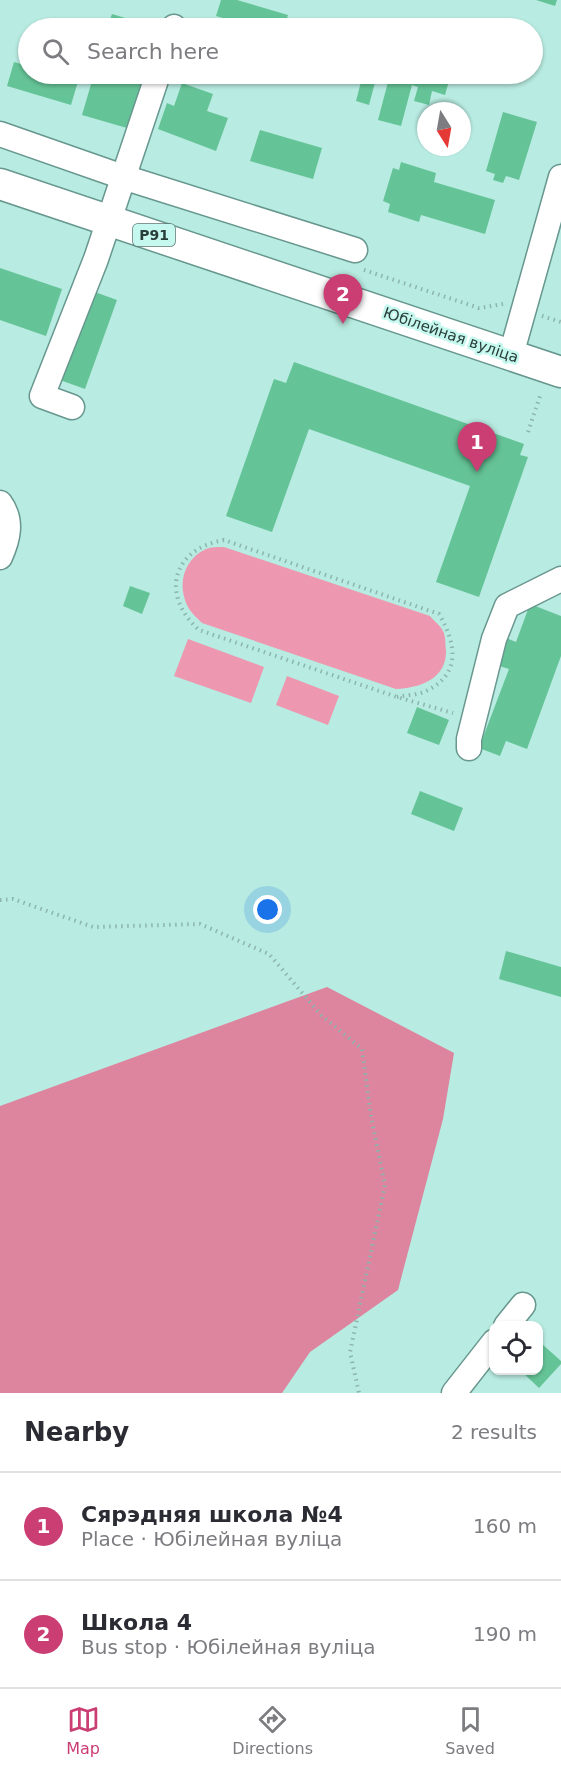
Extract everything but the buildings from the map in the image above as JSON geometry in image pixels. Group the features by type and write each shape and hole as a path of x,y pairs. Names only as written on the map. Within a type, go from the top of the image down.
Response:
{"main road":[{"name":"Юбілейная вуліца","path":"0,184 511,355 551,382"}],"street":[{"path":"72,407 42,396 96,259 155,84"},
{"path":"0,134 123,177 355,250"},
{"path":"511,355 561,177"},
{"path":"0,503 6,512 8,538 0,557"},
{"path":"469,748 469,739 494,639 507,606 561,579"},
{"path":"511,1321 523,1305"},
{"path":"454,1393 489,1348"}],"path":[{"path":"528,432 551,382"},
{"path":"398,697 424,692 445,680 451,664 452,644 450,633 439,614 224,540 209,542 192,552 181,566 175,583 177,599 187,619 199,630 398,697 474,719"},
{"path":"0,900 13,899 93,927 200,924 269,954 321,1015 362,1049 370,1116 385,1185 350,1352 359,1393"}],"shaded area":[{"path":"224,547 430,616 441,627 445,635 446,650 442,668 437,675 423,684 396,689 202,623 190,610 184,597 185,573 198,553 208,548"},
{"path":"188,639 264,667 251,703 174,676"},
{"path":"287,676 339,696 328,725 276,705"},
{"path":"327,987 454,1053 443,1119 398,1290 310,1352 282,1393 0,1393 0,1106"}],"place":[{"name":"Школа 4","path":"343,324"},
{"name":"Сярэдняя школа №4","path":"477,472"}]}
